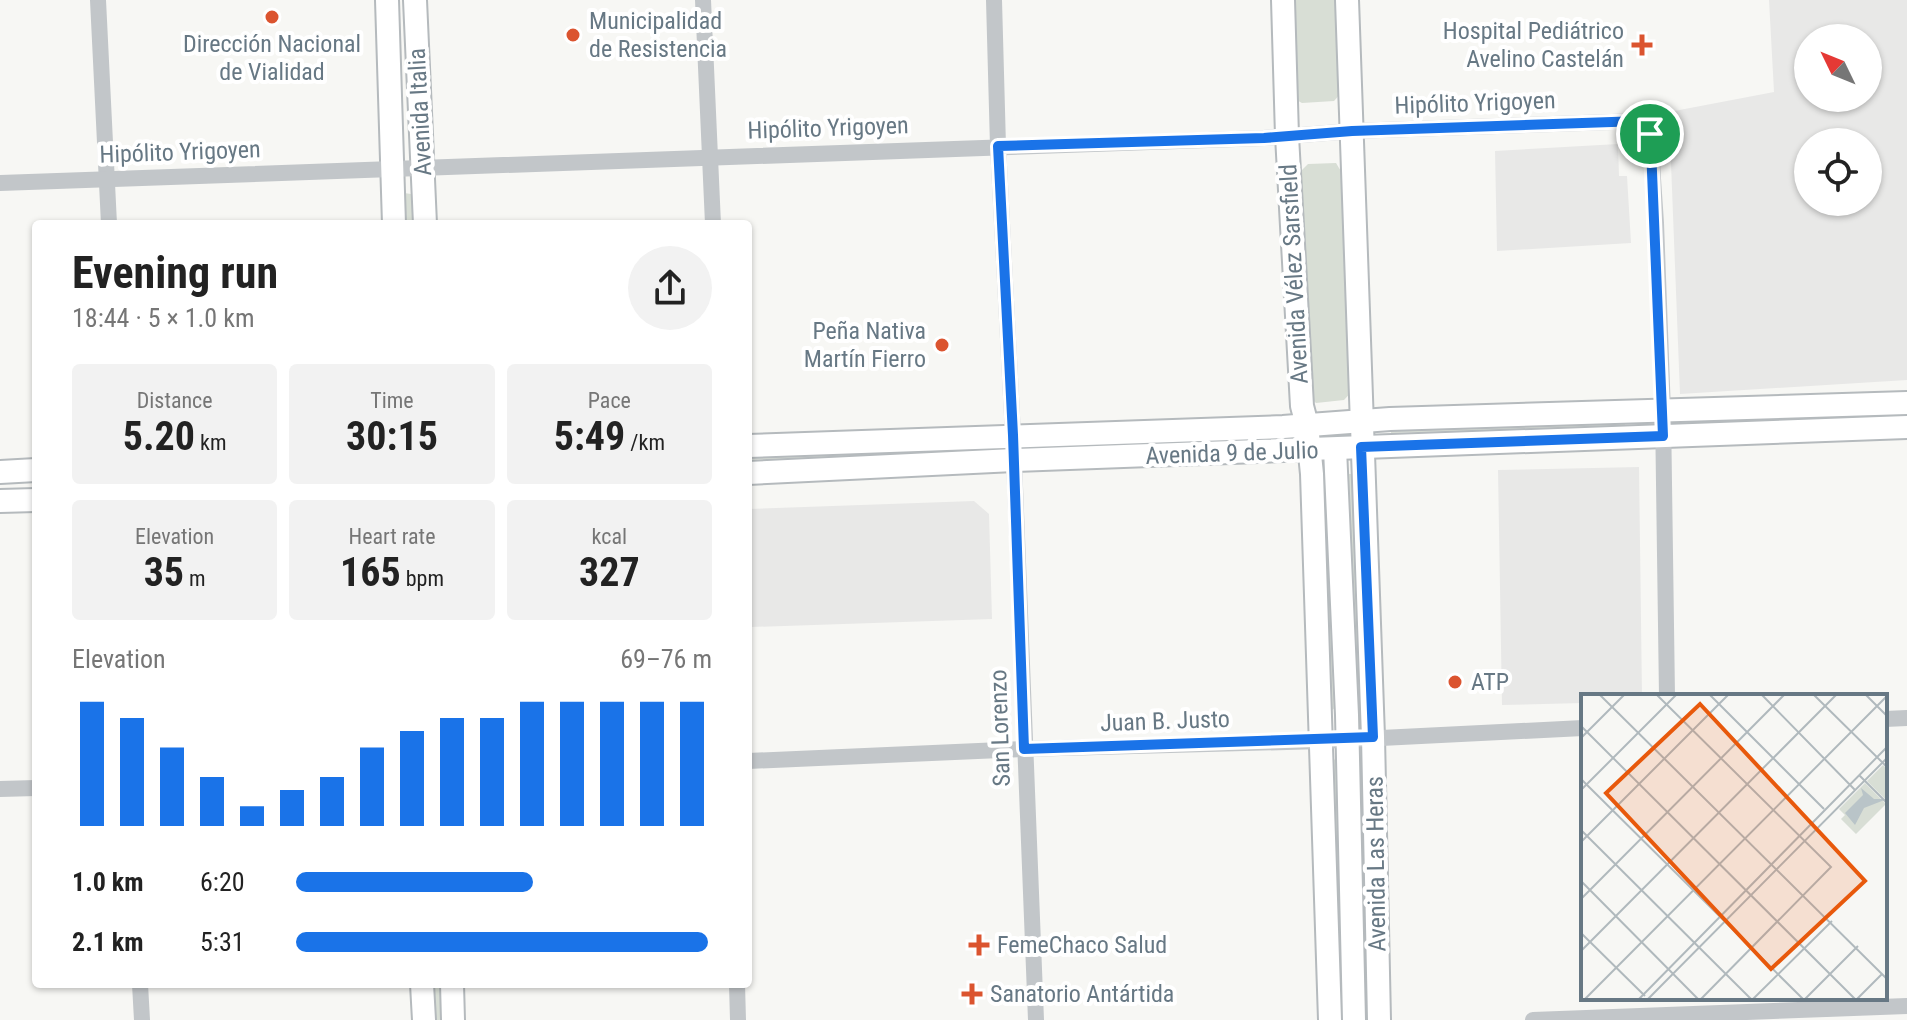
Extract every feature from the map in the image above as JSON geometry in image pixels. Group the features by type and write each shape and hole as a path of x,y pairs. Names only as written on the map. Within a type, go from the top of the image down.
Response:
{"main road":[{"name":"Avenida Italia","path":"387,0 394,220"},
{"name":"Avenida Italia","path":"415,0 425,220"},
{"name":"Avenida Vélez Sarsfield","path":"1283,0 1302,406 1310,450"},
{"path":"1347,0 1361,420"},
{"name":"Avenida 9 de Julio","path":"752,446 1307,425 1361,420 1907,403"},
{"name":"Avenida Las Heras","path":"1361,420 1373,737 1379,1020"},
{"name":"Avenida 9 de Julio","path":"752,473 1014,460 1907,427"},
{"name":"Avenida Las Heras","path":"1335,449 1354,1020"},
{"name":"Avenida Las Heras","path":"1310,450 1330,1020"},
{"path":"0,472 32,470"},
{"path":"0,501 32,500"},
{"path":"422,988 424,1020"},
{"path":"452,988 453,1020"}],"street":[{"path":"98,0 109,220"},
{"path":"703,0 713,220"},
{"name":"San Lorenzo","path":"994,0 1036,1020"},
{"name":"Hipólito Yrigoyen","path":"0,183 1641,121 1650,134 1663,412"},
{"path":"1663,412 1667,694"},
{"path":"1887,719 1907,718"},
{"name":"Juan B. Justo","path":"752,761 1321,741 1581,728"},
{"path":"0,789 32,788"},
{"path":"140,988 142,1020"},
{"path":"737,988 738,1020"},
{"path":"1533,1020 1683,1011 1907,1006"}],"shaded area":[{"path":"1289,0 1338,0 1342,92 1334,101 1302,103 1293,98"},
{"path":"1769,0 1907,0 1907,380 1680,394 1669,112 1774,92"},
{"path":"1618,144 1619,176 1627,176 1631,243 1497,251 1495,151"},
{"path":"1336,163 1345,178 1354,389 1344,400 1316,403 1305,393 1295,177 1308,164"},
{"path":"404,193 418,195 418,220 401,220"},
{"path":"1907,412 1907,416 1688,425 1687,420"},
{"path":"1625,422 1625,427 1391,433 1391,427"},
{"path":"1280,436 1280,442 1038,453 1038,443"},
{"path":"977,446 979,454 752,460 752,451"},
{"path":"1639,467 1642,694 1581,694 1581,703 1502,705 1498,470"},
{"path":"1348,474 1354,474 1363,710 1357,711 1345,478"},
{"path":"1318,482 1327,484 1335,708 1329,712"},
{"path":"974,501 989,514 992,619 752,627 752,509"},
{"path":"1342,759 1347,1007 1335,1008 1329,760"},
{"path":"1351,760 1366,760 1372,1007 1358,1007"},
{"path":"431,988 446,988 448,1020 432,1020"}],"place":[{"name":"Dirección Nacional de Vialidad","path":"272,17"},
{"name":"Municipalidad de Resistencia","path":"573,35"},
{"name":"Hospital Pediátrico Avelino Castelán","path":"1642,45"},
{"name":"Peña Nativa Martín Fierro","path":"942,345"},
{"name":"ATP","path":"1455,682"},
{"name":"FemeChaco Salud","path":"979,945"},
{"name":"Sanatorio Antártida","path":"972,994"}],"route":[{"path":"1641,121 1650,134 1663,436 1361,447 1373,737 1024,749 1013,435 998,146 1641,121"}]}
